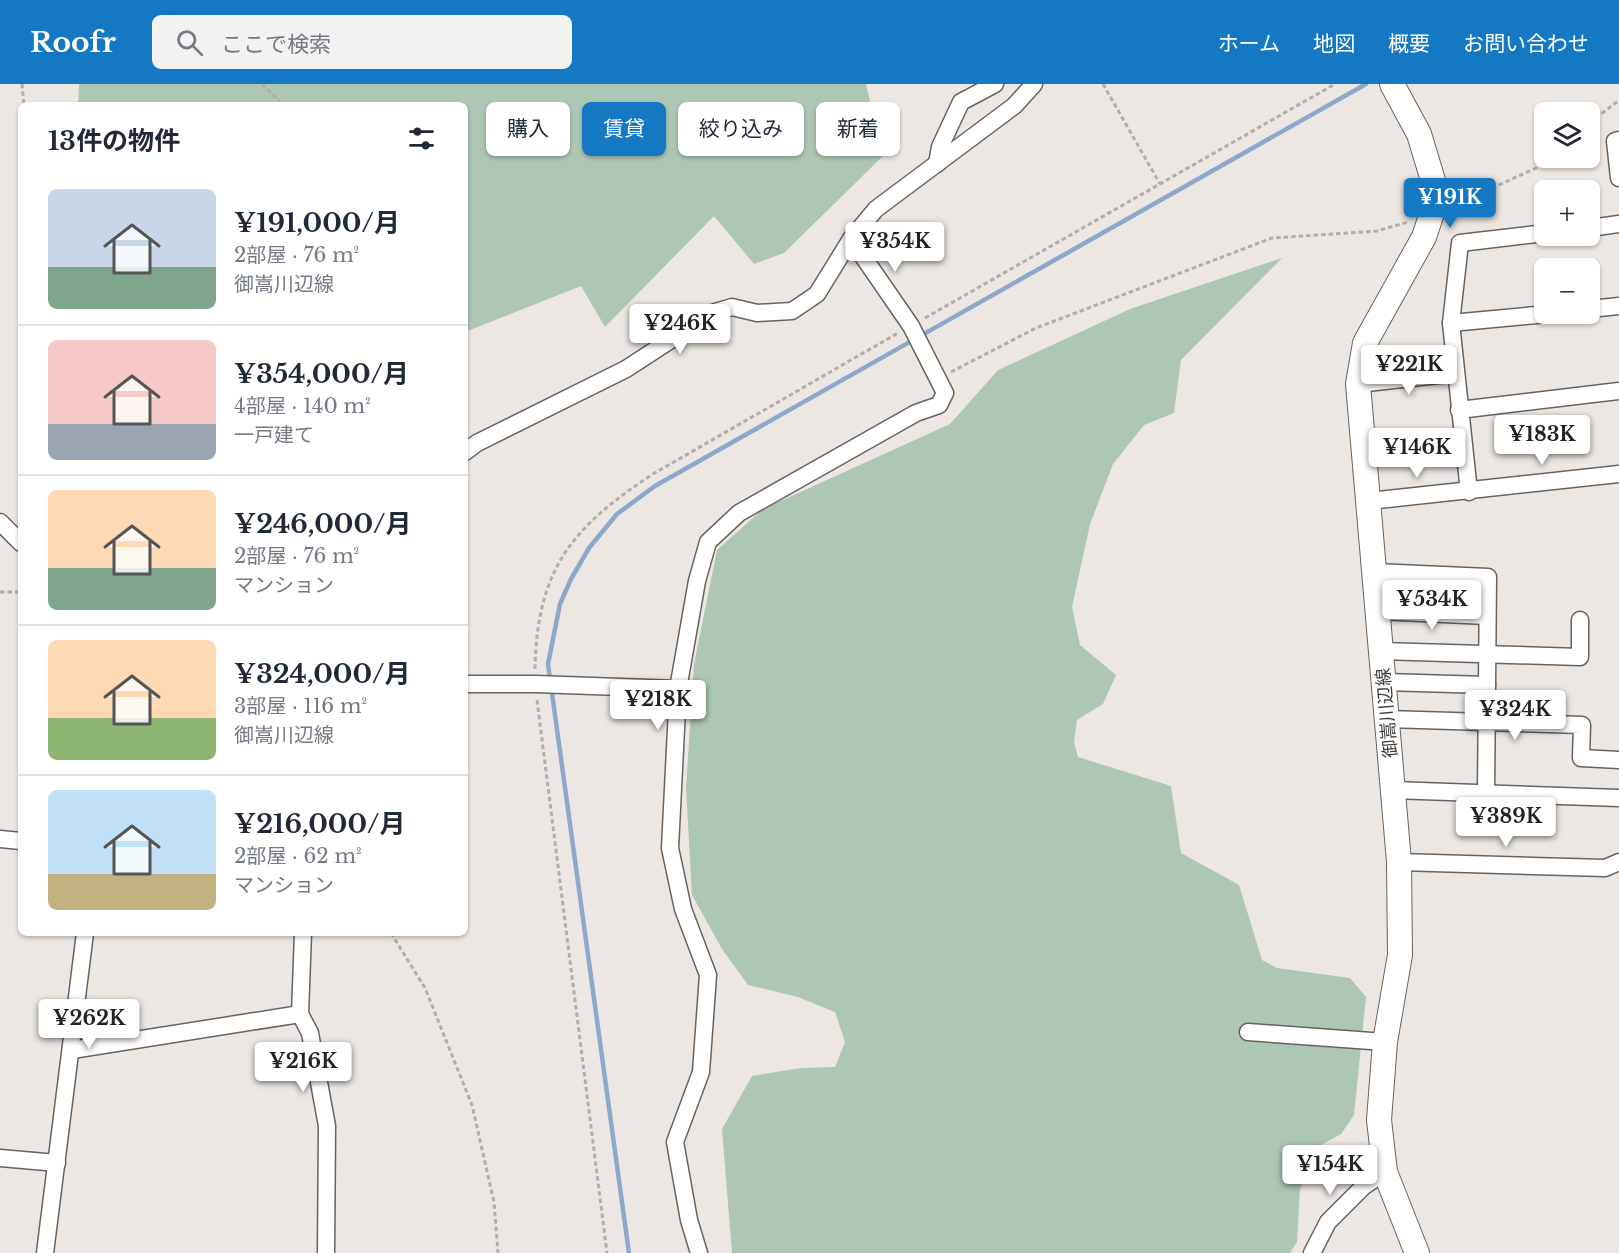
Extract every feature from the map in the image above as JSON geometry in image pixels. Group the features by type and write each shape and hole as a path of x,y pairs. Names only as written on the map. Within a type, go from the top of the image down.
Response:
{"main road":[{"name":"御嵩川辺線","path":"1392,84 1419,134 1435,186 1431,216 1424,237 1365,343 1358,384 1399,862 1400,955 1385,1042 1379,1120 1386,1172 1417,1253"}],"street":[{"path":"937,164 940,147 961,102 995,84"},
{"path":"468,450 477,443 626,369 712,313 732,307 757,313 792,311 817,294 851,239 876,209 1014,106 1034,84"},
{"path":"1619,140 1615,141 1619,178"},
{"path":"1600,227 1619,224"},
{"path":"1469,492 1451,323 1460,243 1534,234"},
{"path":"699,1253 689,1220 675,1142 702,1072 708,975 683,909 670,848 678,689 697,581 708,542 739,513 916,413 939,405 945,393 910,326 851,239"},
{"path":"1600,308 1619,306"},
{"path":"1451,323 1534,315"},
{"path":"1358,384 1456,373"},
{"path":"1459,410 1619,391"},
{"path":"1369,501 1619,474"},
{"path":"0,522 18,540"},
{"path":"1375,572 1488,577 1486,793"},
{"path":"1378,611 1487,616"},
{"path":"1381,651 1580,657 1580,620"},
{"path":"1384,682 1487,685"},
{"path":"468,684 678,689"},
{"path":"1387,719 1582,724 1581,758 1619,760"},
{"path":"1393,790 1619,798"},
{"path":"0,839 18,840"},
{"path":"1399,862 1605,868 1618,863"},
{"path":"45,1253 85,936"},
{"path":"303,936 300,1014 310,1033 327,1126 326,1253"},
{"path":"72,1050 300,1014"},
{"path":"1248,1032 1385,1042"},
{"path":"0,1158 57,1163"},
{"path":"1312,1253 1328,1222 1364,1186 1386,1172"}],"path":[{"path":"22,84 24,102"},
{"path":"262,84 280,102"},
{"path":"1103,84 1160,184"},
{"path":"607,1253 535,684 536,632 544,599 557,563 582,530 618,497 654,474 1335,84"},
{"path":"1600,115 1619,100"},
{"path":"939,379 1036,328 1272,238 1377,231 1431,216 1536,168"},
{"path":"0,592 18,592"},
{"path":"393,936 425,988 472,1105 494,1202 498,1253"}],"green space":[{"path":"79,84 866,84 870,102 816,102 816,156 883,156 784,253 754,264 714,216 605,327 581,286 468,331 468,102 78,102"},
{"path":"1282,258 1181,360 1174,413 1144,425 1113,464 1090,524 1072,607 1080,645 1116,675 1103,704 1077,720 1074,742 1078,757 1171,786 1181,853 1239,885 1262,960 1277,968 1350,978 1366,997 1354,1115 1341,1134 1319,1146 1300,1189 1297,1242 1290,1253 732,1253 722,1129 752,1076 801,1068 835,1067 845,1042 835,1012 798,997 748,985 722,949 692,895 686,788 694,664 717,550 763,509 950,424 998,370 1130,309"}],"waterway":[{"path":"629,1253 548,664 560,604 589,548 617,514 655,486 1366,84"}]}
